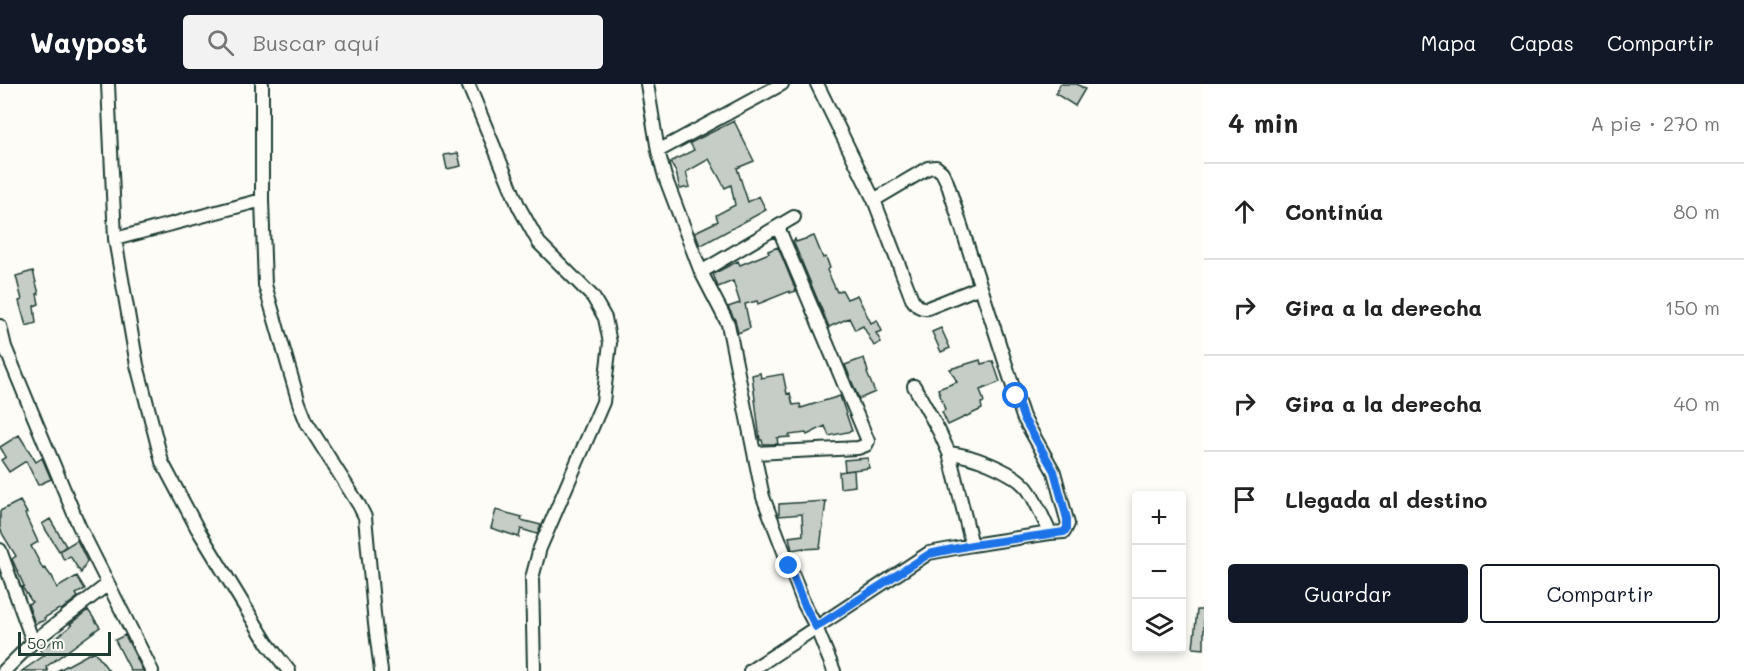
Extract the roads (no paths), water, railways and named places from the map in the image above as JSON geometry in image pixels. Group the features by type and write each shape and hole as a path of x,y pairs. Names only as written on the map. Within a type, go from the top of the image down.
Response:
{"street":[{"path":"108,84 115,239 137,365 162,462 203,538 267,643 289,671"},
{"path":"262,84 265,285 299,403 307,423 365,517 381,671"},
{"path":"468,84 519,207 539,243 593,297 605,318 610,343 603,402 540,548 532,578 534,669"},
{"path":"647,84 658,151 665,177 701,272 728,324 763,497 804,604 834,671"},
{"path":"658,151 782,84"},
{"path":"817,84 874,200 916,305 928,308 980,287"},
{"path":"750,671 929,554 972,545 1064,532 1068,524 1054,471 1023,417 942,172 936,167 928,168 874,200"},
{"path":"115,239 262,200"},
{"path":"701,272 794,217"},
{"path":"754,453 858,448 866,445 868,441 778,227"},
{"path":"0,326 5,347 79,526 152,671"},
{"path":"914,386 949,453 972,545"},
{"path":"949,453 960,454 1011,474 1026,488 1050,533"},
{"path":"0,550 33,642"},
{"path":"8,670 33,642 108,584"}]}
